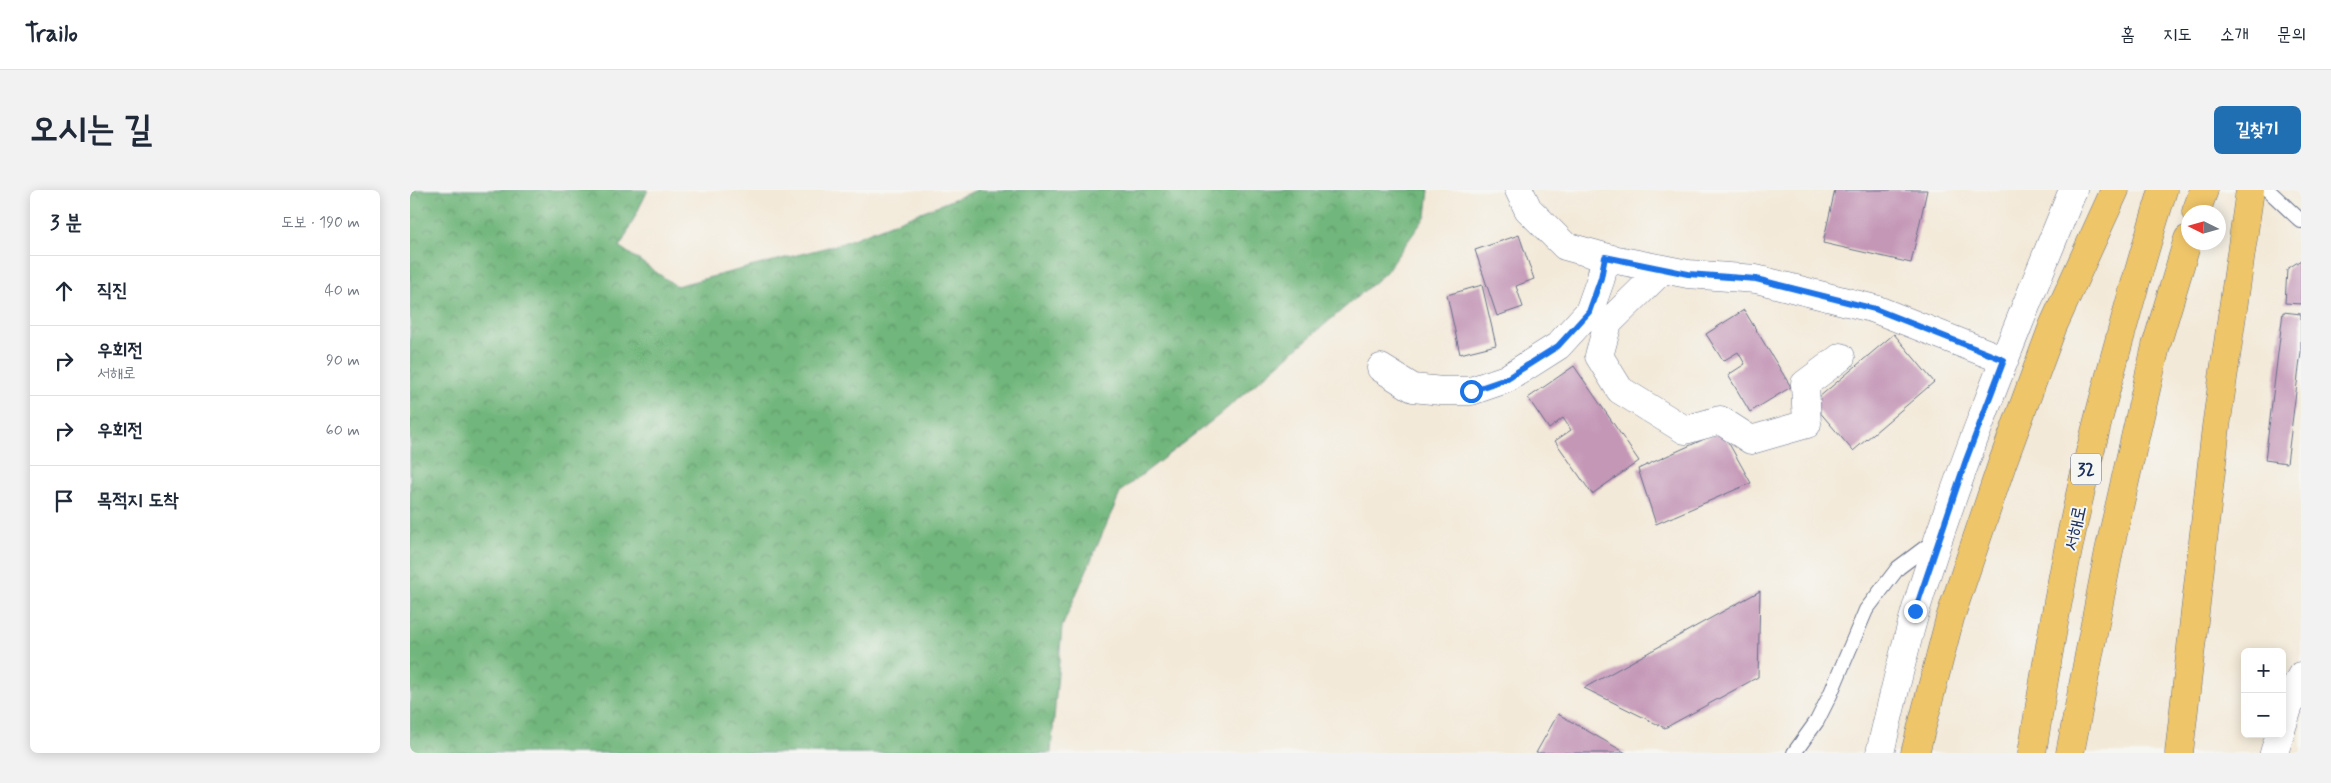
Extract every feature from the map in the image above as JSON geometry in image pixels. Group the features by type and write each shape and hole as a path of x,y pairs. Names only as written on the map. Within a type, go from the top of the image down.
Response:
{"main road":[{"path":"1915,753 1950,618 2002,464 2053,326 2115,190"},
{"name":"서해로","path":"2032,753 2051,638 2089,458 2132,294 2163,190"},
{"path":"2199,205 2204,190"},
{"path":"2179,753 2216,427 2250,190"},
{"name":"서해로","path":"2070,753 2109,551 2156,346 2185,250"}],"street":[{"path":"1519,190 1528,209 1565,246 1605,257 1688,274 1756,279 1875,309 2004,360"},
{"path":"1880,753 1915,611 1939,538 2004,360 2073,190"},
{"path":"1381,368 1413,388 1471,391 1506,379 1558,346 1589,312 1601,278 1605,257"},
{"path":"1663,269 1608,323 1599,356 1620,390 1685,430 1720,420 1751,440 1807,424 1805,384 1841,357"},
{"path":"2286,714 2301,676"},
{"path":"2274,753 2279,738"}],"lane":[{"path":"2268,190 2301,221"},
{"path":"1794,753 1817,721 1866,610 1898,568 1939,538"}],"green space":[{"path":"410,190 648,190 620,247 676,286 840,244 977,190 1429,190 1426,216 1385,273 1218,416 1121,491 1062,627 1051,753 410,753"}],"building":[{"path":"1835,190 1927,190 1911,263 1823,243"},
{"path":"1519,235 1534,279 1516,286 1523,307 1497,316 1475,250"},
{"path":"2301,260 2301,304 2285,303 2287,269"},
{"path":"1482,285 1496,345 1460,354 1447,295"},
{"path":"1744,310 1791,387 1750,412 1728,375 1745,364 1738,352 1723,361 1706,334"},
{"path":"2283,312 2301,314 2301,352 2287,463 2265,460"},
{"path":"1894,334 1934,382 1853,451 1812,403"},
{"path":"1574,366 1639,461 1592,494 1555,441 1571,430 1563,418 1549,429 1528,398"},
{"path":"1722,431 1751,483 1656,524 1638,469"},
{"path":"1760,591 1758,677 1665,728 1584,688"},
{"path":"1558,714 1626,753 1536,753"}],"route":[{"path":"1471,391 1506,379 1558,346 1589,312 1601,278 1605,257 1688,274 1756,279 1875,309 2004,360 1966,460 1915,611"}]}
